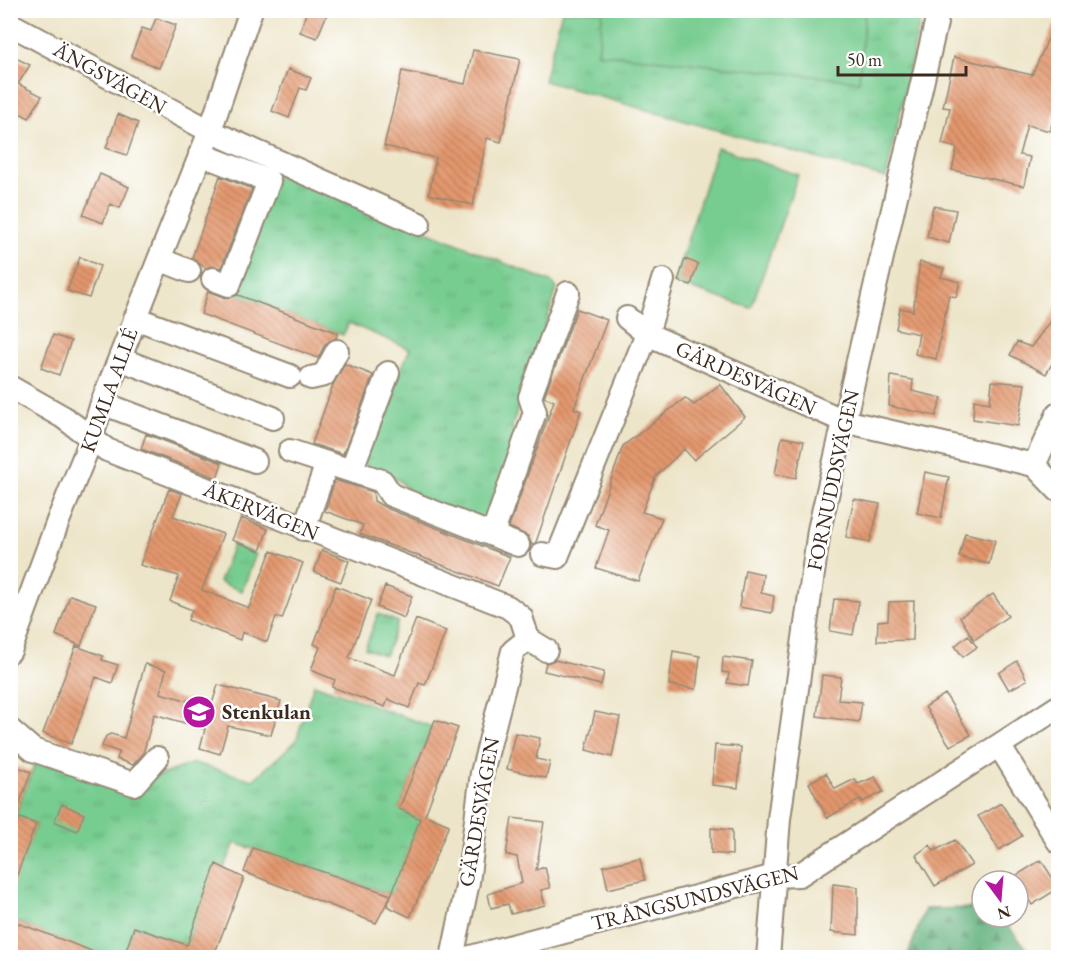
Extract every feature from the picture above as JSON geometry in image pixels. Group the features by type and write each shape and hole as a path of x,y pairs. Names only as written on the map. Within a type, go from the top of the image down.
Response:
{"street":[{"name":"KUMLA ALLÉ","path":"10,651 33,567 66,524 102,404 210,131 251,10"},
{"name":"FORNUDDSVÄGEN","path":"768,957 779,819 819,530 939,10"},
{"name":"ÄNGSVÄGEN","path":"10,24 210,131"},
{"path":"210,131 419,224"},
{"path":"200,154 269,181 229,285 213,279"},
{"path":"159,260 189,271"},
{"path":"493,533 535,412 530,397 568,293"},
{"path":"549,556 647,334 658,294"},
{"path":"135,318 301,377 324,375 337,351"},
{"name":"GÄRDESVÄGEN","path":"627,318 647,334 844,421 1034,465"},
{"path":"120,359 273,418"},
{"path":"351,471 388,372"},
{"name":"ÅKERVÄGEN","path":"10,387 63,417 107,450 508,607 521,617 537,644"},
{"path":"102,404 255,461"},
{"path":"1059,414 1034,465 1059,490"},
{"path":"290,452 382,481 391,495 518,544"},
{"path":"304,529 327,463"},
{"name":"GÄRDESVÄGEN","path":"452,957 468,882 482,772 513,651 537,644"},
{"name":"TRÅNGSUNDSVÄGEN","path":"467,957 774,876 799,875 1059,707"},
{"path":"10,730 33,750 134,784 157,758"},
{"path":"999,747 1059,841"}],"green space":[{"path":"603,10 865,11 859,81 598,53"},
{"path":"562,11 922,11 886,178 544,81"},
{"path":"717,147 798,175 751,308 674,283"},
{"path":"279,170 553,283 557,289 512,426 518,439 488,524 412,495 399,480 368,468 362,455 410,349 349,323 343,335 232,293"},
{"path":"233,545 256,554 242,591 219,582"},
{"path":"378,614 398,622 385,656 365,648"},
{"path":"314,684 432,727 399,809 420,819 392,895 235,843 224,868 216,865 187,945 134,927 125,957 108,958 11,920 10,891 36,824 15,816 37,758 149,779 194,763 253,780 296,741"},
{"path":"970,908 970,929 1011,929 1033,957 907,957 925,909"}],"building":[{"path":"307,10 327,14 317,38 300,32"},
{"path":"1059,14 1059,99 1050,131 1027,125 1019,155 1030,157 1024,186 952,170 957,148 942,144 950,108 943,107 954,57 1032,75"},
{"path":"156,18 176,25 159,68 131,56 142,28 151,31"},
{"path":"473,50 520,59 501,142 487,138 473,205 429,194 436,158 384,146 402,71 465,84"},
{"path":"10,55 30,65 18,84 42,96 29,118 10,108"},
{"path":"288,69 311,78 306,90 300,88 289,118 272,111"},
{"path":"118,114 138,123 127,155 106,148"},
{"path":"100,174 129,187 120,208 110,204 103,223 83,215"},
{"path":"220,176 252,189 221,268 211,266 206,268 192,258"},
{"path":"933,206 956,210 949,243 927,237"},
{"path":"80,257 100,266 89,298 67,291"},
{"path":"685,259 698,264 691,285 678,281"},
{"path":"920,262 944,268 941,277 960,282 956,297 949,295 936,359 915,354 919,334 896,329 900,308 913,311"},
{"path":"208,291 225,298 238,295 338,333 336,338 325,344 318,358 201,314"},
{"path":"1059,302 1059,352 1046,374 1010,355 1017,342 1031,347 1048,324"},
{"path":"577,309 607,320 574,408 581,411 536,542 532,545 528,536 509,527 554,401 544,397"},
{"path":"53,335 71,341 59,375 41,368"},
{"path":"345,364 373,375 343,454 312,444 333,385"},
{"path":"891,376 913,380 912,391 942,398 936,416 889,406"},
{"path":"992,381 1025,384 1018,426 973,419 974,400 990,403"},
{"path":"720,384 745,417 694,460 684,449 656,476 642,512 662,518 638,581 596,568 609,530 595,525 623,446 685,398 694,405"},
{"path":"146,434 222,463 217,478 141,449"},
{"path":"782,437 804,441 796,478 775,474"},
{"path":"925,472 949,477 941,518 917,513"},
{"path":"335,480 373,492 374,501 386,508 510,557 498,586 360,534 363,525 325,511"},
{"path":"169,489 182,494 173,516 223,534 202,590 249,608 271,551 303,563 282,619 276,617 267,642 242,632 240,640 188,620 192,610 170,601 179,576 140,565"},
{"path":"854,499 880,504 870,542 846,537"},
{"path":"241,518 268,529 260,551 232,540"},
{"path":"965,533 995,540 989,564 959,557"},
{"path":"322,550 349,561 341,582 314,572"},
{"path":"745,570 763,574 761,593 774,596 772,613 739,607"},
{"path":"336,586 371,600 349,658 395,675 416,619 446,631 425,685 419,683 409,708 388,699 385,707 332,687 335,680 311,670 320,647 314,644"},
{"path":"385,586 412,596 404,618 377,607"},
{"path":"993,594 1008,616 974,640 960,617"},
{"path":"70,595 96,604 81,646 56,635"},
{"path":"834,599 859,601 853,635 830,631"},
{"path":"914,601 913,640 877,641 878,621 888,620 889,602"},
{"path":"968,635 977,647 963,657 955,646"},
{"path":"76,646 103,656 102,660 118,665 112,683 96,677 71,744 43,733"},
{"path":"673,651 700,656 696,689 669,685"},
{"path":"723,657 752,661 748,686 727,683 729,673 722,672"},
{"path":"555,660 604,672 601,685 544,671 546,663"},
{"path":"1017,661 1027,680 1009,690 999,673"},
{"path":"145,664 166,670 160,693 211,707 218,685 281,701 271,735 228,726 220,754 200,748 205,729 154,714 143,754 133,765 117,759 119,752 102,746 106,736 111,734 124,738"},
{"path":"822,675 841,677 838,700 862,702 859,722 817,716"},
{"path":"945,694 971,735 950,746 925,707"},
{"path":"595,712 620,717 612,757 586,750"},
{"path":"435,720 458,728 425,815 449,825 410,917 387,906 420,819 399,809"},
{"path":"515,733 540,738 536,759 550,762 546,778 507,769"},
{"path":"715,745 741,747 738,788 712,785"},
{"path":"10,764 31,772 15,816 36,824 12,888"},
{"path":"826,773 835,789 855,779 858,784 875,777 883,792 862,802 861,799 827,818 809,783"},
{"path":"1001,803 1022,836 999,850 978,816"},
{"path":"62,804 84,814 77,831 54,821"},
{"path":"512,818 544,822 536,870 545,867 550,888 541,890 545,905 511,914 508,904 491,908 488,894 522,883 517,857 506,855"},
{"path":"711,828 732,830 732,855 711,853"},
{"path":"955,840 972,865 935,886 916,855 930,845 934,851"},
{"path":"253,848 391,895 376,923 244,872"},
{"path":"640,858 645,880 608,889 603,866"},
{"path":"1041,860 1059,888 1032,905 1030,902 1030,869 1027,869"},
{"path":"216,864 244,878 215,957 124,957 134,927 187,945"},
{"path":"833,884 858,887 858,935 831,932"},
{"path":"10,920 105,957 25,957 10,952"}],"place":[{"name":"Stenkulan","path":"199,712"}]}
